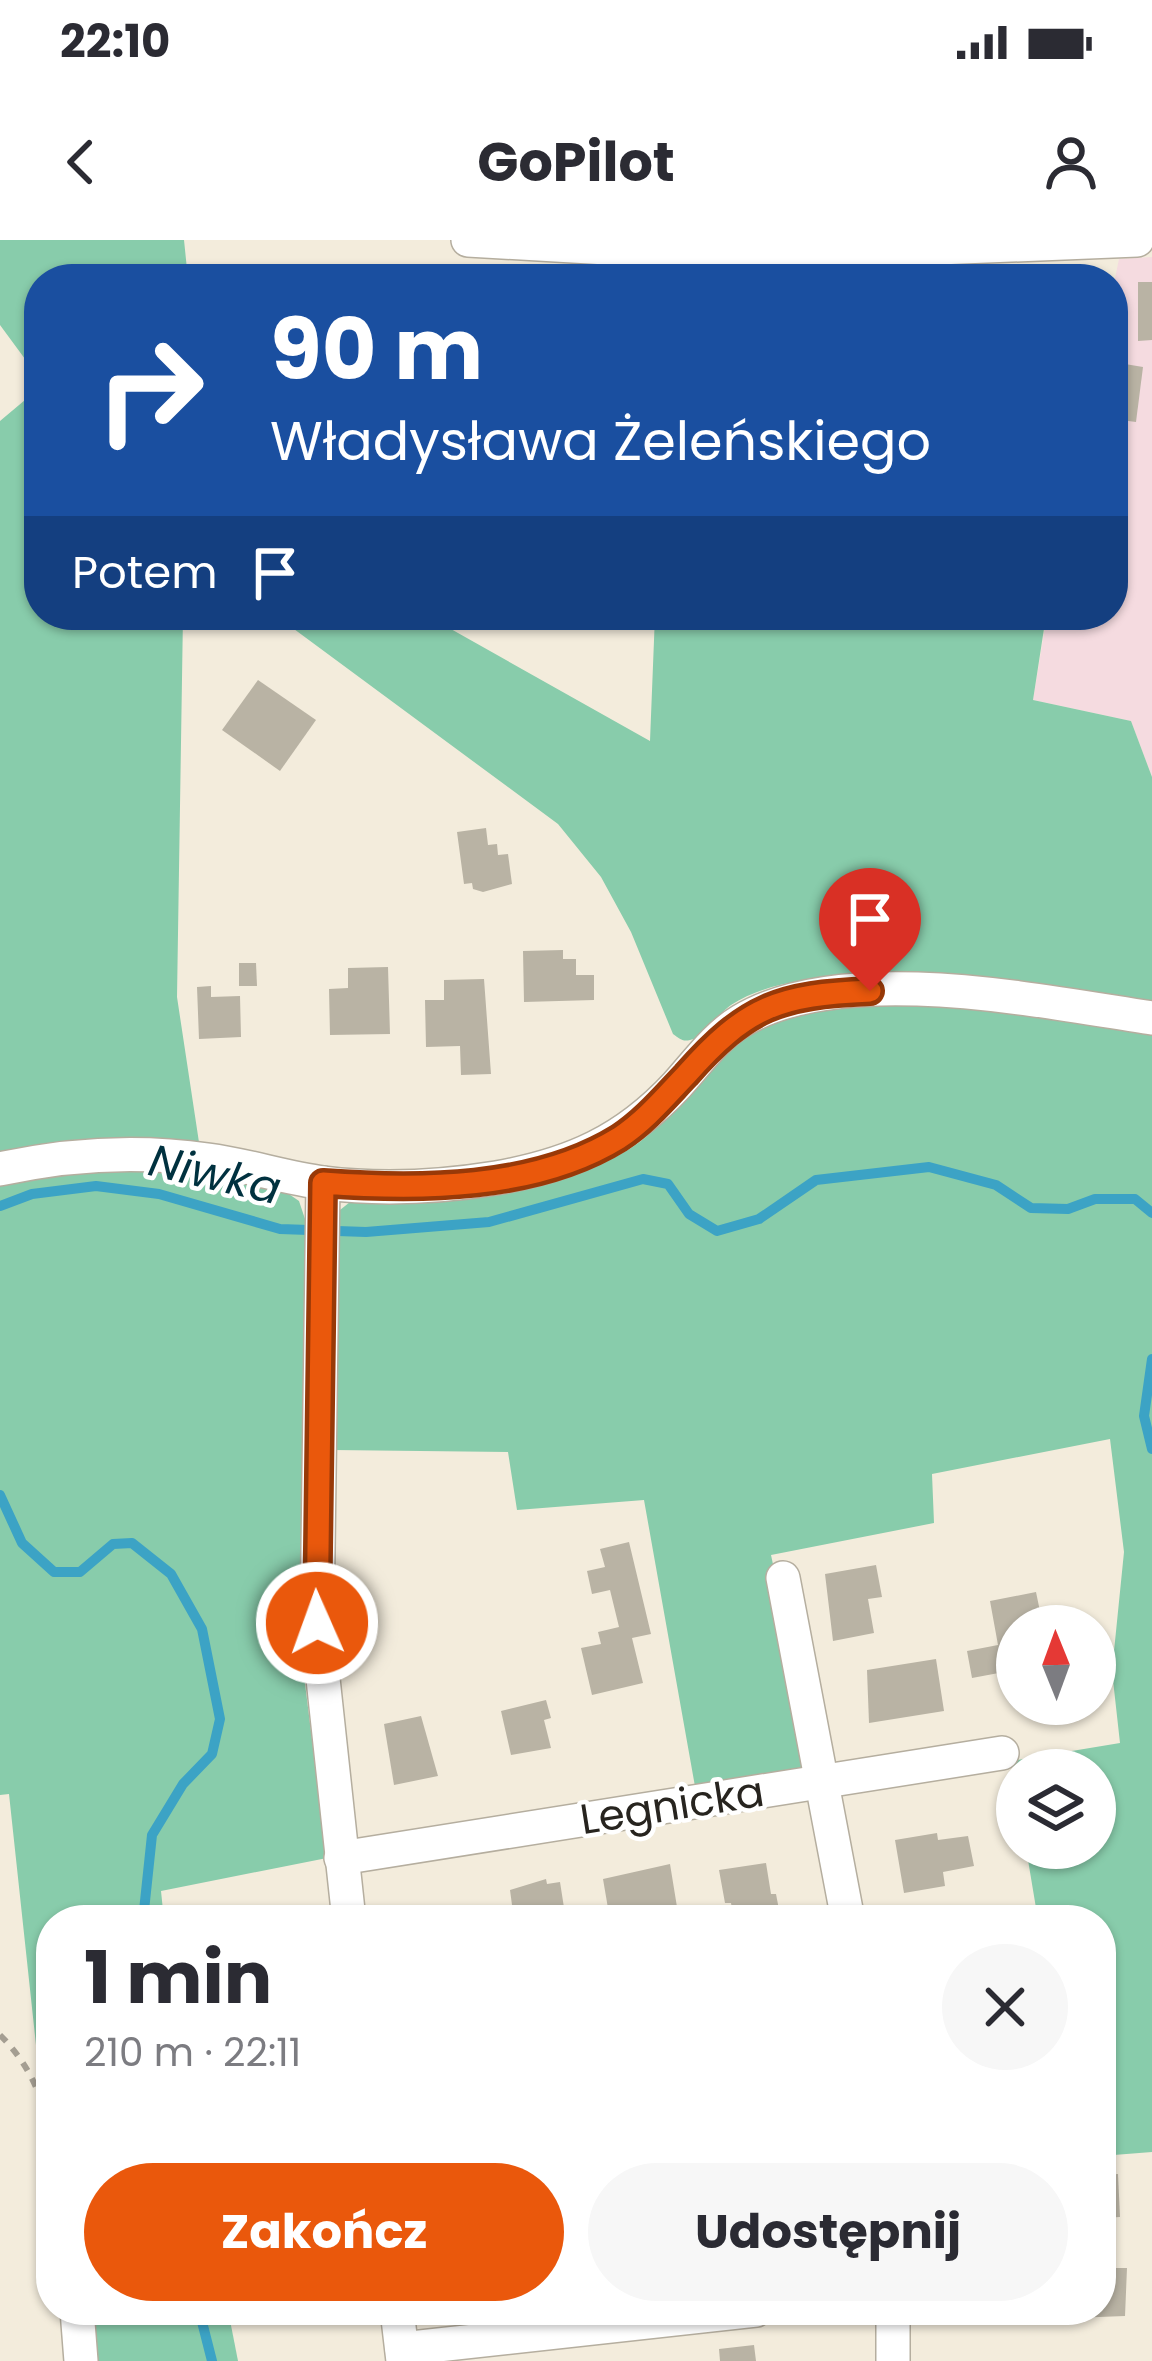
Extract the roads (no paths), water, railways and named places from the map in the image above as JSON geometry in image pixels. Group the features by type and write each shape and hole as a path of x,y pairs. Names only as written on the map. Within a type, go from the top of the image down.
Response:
{"street":[{"path":"468,240 743,256 936,244 1137,240"},
{"path":"0,1169 90,1156 170,1156 323,1198 441,1184 543,1169 589,1154 622,1136 654,1109 736,1023 779,1001 824,993 940,992 1152,1018"},
{"path":"323,1198 315,1560 322,1692 347,1905"},
{"path":"784,1578 846,1905"},
{"name":"Legnicka","path":"341,1858 996,1754"},
{"path":"78,2325 81,2361"},
{"path":"399,2325 402,2355 638,2325"},
{"path":"893,2325 893,2361"}],"waterway":[{"name":"Niwka","path":"0,1206 32,1194 96,1186 159,1194 280,1229 366,1232 489,1222 643,1179 668,1184 689,1214 717,1231 759,1219 816,1180 929,1167 996,1185 1031,1208 1068,1209 1095,1199 1135,1199 1152,1213"},
{"path":"1152,1359 1144,1416 1152,1449"},
{"path":"0,1495 22,1543 54,1572 80,1572 113,1544 132,1543 171,1574 202,1629 220,1719 212,1754 183,1784 152,1835 145,1905"},
{"path":"203,2325 212,2361"}]}
